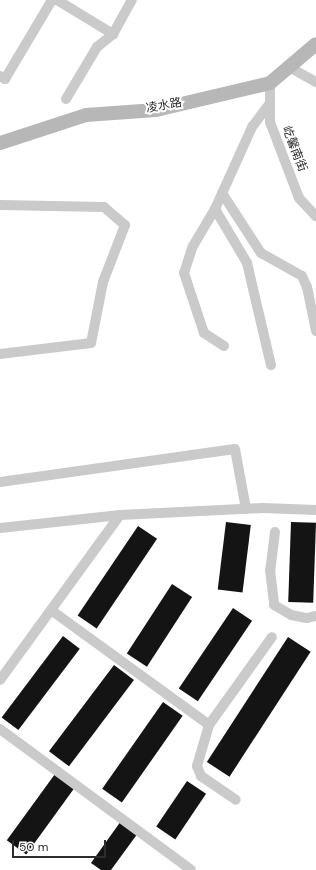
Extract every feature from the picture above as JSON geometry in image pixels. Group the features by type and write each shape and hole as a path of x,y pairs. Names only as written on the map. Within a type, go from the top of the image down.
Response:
{"street":[{"path":"0,76 5,79 52,0"},
{"path":"57,0 113,34"},
{"path":"66,99 97,47 113,34 132,0"},
{"name":"凌水路","path":"0,143 86,115 156,110 270,83 316,44"},
{"path":"289,67 316,82"},
{"name":"屹馨南街","path":"270,83 270,122 299,198 306,209 316,216"},
{"path":"224,346 204,333 184,273 193,246 215,209 252,127 270,103"},
{"path":"222,193 261,253 302,276 307,287 316,331"},
{"path":"0,205 104,207 125,225 103,282 91,343 0,354"},
{"path":"215,209 247,263 271,365"},
{"path":"0,482 235,449 246,509"},
{"path":"0,528 120,515 246,509 316,510"},
{"path":"0,680 120,515"},
{"path":"275,532 270,570 274,605 291,615 307,618 316,616"},
{"path":"51,610 209,725"},
{"path":"236,800 201,776 197,766 209,725 272,637"},
{"path":"0,729 191,870"}],"building":[{"path":"226,522 251,525 243,593 218,589"},
{"path":"291,522 316,523 313,603 288,602"},
{"path":"138,526 157,539 97,628 78,616"},
{"path":"172,584 192,597 147,667 127,654"},
{"path":"233,608 252,621 198,701 179,688"},
{"path":"63,636 80,649 18,730 2,717"},
{"path":"288,637 311,652 229,777 207,762"},
{"path":"114,665 134,680 69,766 49,751"},
{"path":"163,702 183,716 122,803 102,789"},
{"path":"55,774 74,788 26,854 7,840"},
{"path":"187,781 206,794 175,839 156,827"},
{"path":"121,821 138,833 111,870 101,870 91,863"}]}
